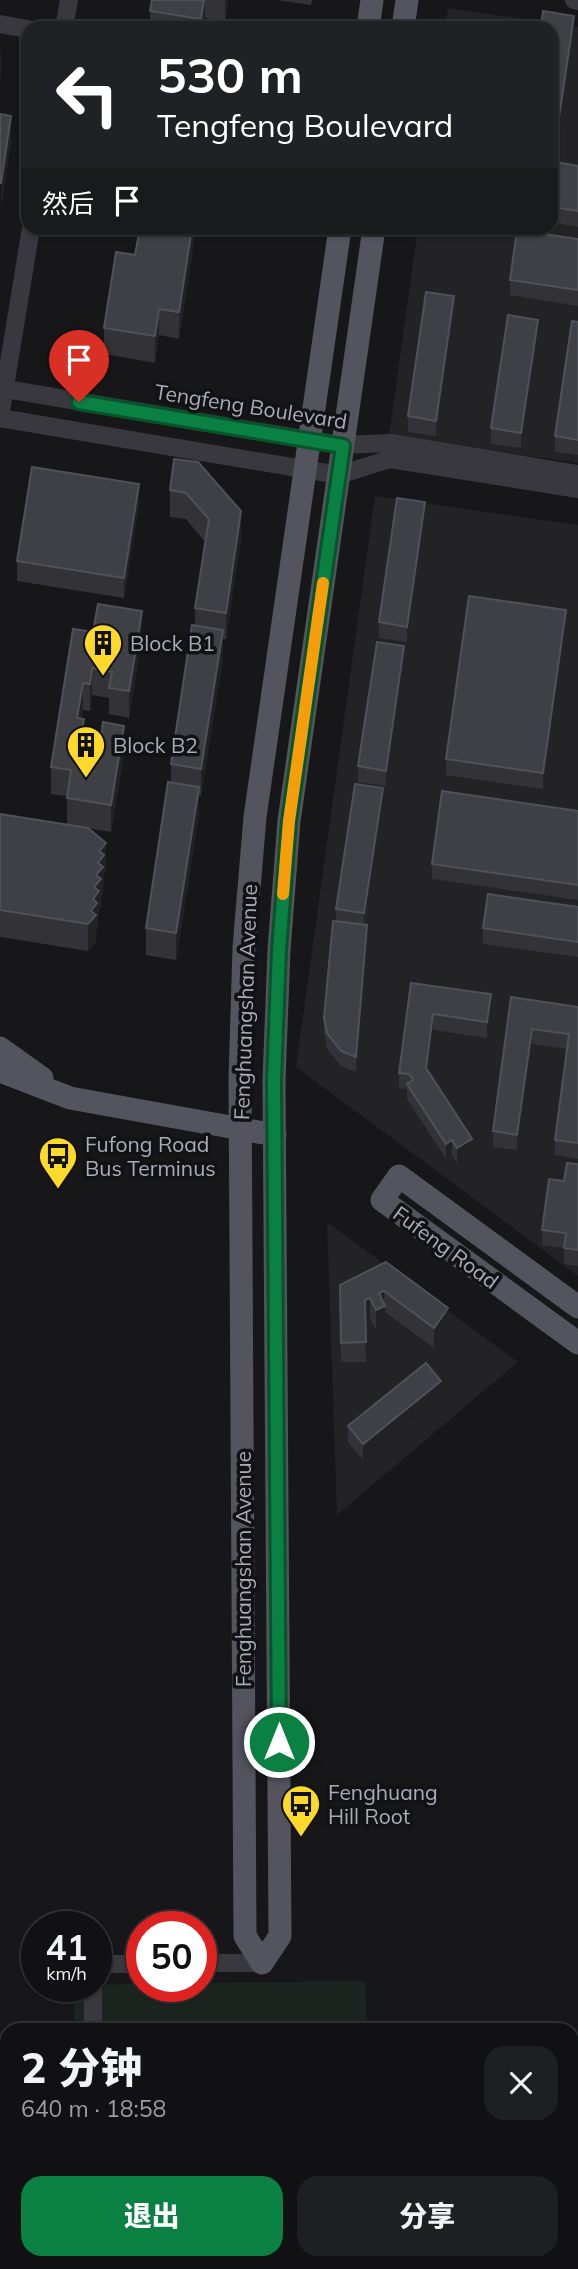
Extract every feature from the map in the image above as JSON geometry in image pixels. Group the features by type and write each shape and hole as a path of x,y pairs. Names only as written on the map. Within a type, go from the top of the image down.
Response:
{"main road":[{"path":"369,21 372,0"},
{"path":"404,21 407,0"},
{"name":"Fenghuangshan Avenue","path":"339,235 255,817 244,948 240,1129 245,1936 262,1963 280,1936 275,1135 279,950 289,821 373,235"},
{"path":"0,1048 70,1098"},
{"path":"0,1071 70,1098 275,1135"},
{"name":"Fufeng Road","path":"578,1307 399,1176 382,1200 578,1343"}],"street":[{"path":"65,21 69,0"},
{"path":"0,24 21,28"},
{"path":"30,235 2,389 0,418 339,475 390,459 578,489"},
{"name":"Tengfeng Boulevard","path":"2,389 343,446 391,443 578,474"},
{"path":"217,1963 262,1963"},
{"path":"93,2002 93,2023"}],"shaded area":[{"path":"448,8 537,21 446,21"},
{"path":"558,24 578,27 578,463 389,436 417,235 558,235"},
{"path":"375,496 578,525 578,1276 296,1067"},
{"path":"327,1222 518,1362 337,1515"},
{"path":"365,1981 367,2023 74,2023 74,2002 112,2002 112,1984 126,1984 126,2002 217,2002 217,1983"}],"building":[{"path":"152,0 204,0 201,19 150,11"},
{"path":"543,11 574,16 558,124 558,21 542,21"},
{"path":"0,114 11,116 1,183 0,183"},
{"path":"558,162 578,166 578,211 558,208"},
{"path":"139,235 191,235 179,312 159,309 155,336 104,328 116,252 135,255"},
{"path":"516,235 551,235 578,239 578,290 510,280"},
{"path":"426,292 454,296 436,421 408,416"},
{"path":"508,315 538,320 521,433 491,428"},
{"path":"572,321 578,322 578,440 555,436"},
{"path":"174,459 198,462 241,511 226,613 195,608 209,519 186,493 170,490"},
{"path":"32,467 139,484 124,578 17,561"},
{"path":"397,498 425,502 407,627 379,622"},
{"path":"469,596 566,610 543,773 446,759"},
{"path":"98,604 142,611 129,691 109,688 112,672 92,668 90,684 83,683 77,718 84,719 81,735 101,739 103,722 124,726 111,805 67,798 71,770 51,767 73,629 93,632"},
{"path":"192,625 223,630 201,769 171,764"},
{"path":"377,642 404,646 386,771 358,766"},
{"path":"168,782 199,787 176,933 146,928"},
{"path":"355,784 383,788 364,913 336,909"},
{"path":"442,791 578,811 578,885 432,864"},
{"path":"0,814 88,828 106,843 99,851 104,855 98,863 103,867 96,875 101,879 94,887 99,891 93,899 97,903 91,911 96,915 88,924 0,910"},
{"path":"488,894 578,907 578,942 483,928"},
{"path":"333,921 367,925 356,1057 341,1051 327,1033 324,1018"},
{"path":"411,983 491,994 487,1022 433,1014 426,1068 472,1139 457,1148 452,1140 446,1144 407,1084 413,1080 409,1074 399,1073"},
{"path":"511,997 578,1007 578,1143 555,1140 569,1034 532,1029 517,1135 493,1131"},
{"path":"567,1163 578,1164 578,1250 564,1248 566,1233 542,1230 549,1179 564,1181"},
{"path":"386,1262 448,1308 434,1328 384,1291 379,1293 385,1306 376,1310 370,1298 365,1300 366,1342 341,1343 340,1285"},
{"path":"426,1363 441,1381 363,1444 348,1426"}],"slow traffic":[{"path":"283,894 289,821 323,583"}],"place":[{"name":"Block B1","path":"103,677"},
{"name":"Block B2","path":"86,779"},
{"name":"Fufong Road Bus Terminus","path":"58,1190"},
{"name":"Fenghuang Hill Root","path":"301,1838"}],"route":[{"path":"79,402 343,446 289,821 279,950 274,1080 279,1742"}]}
